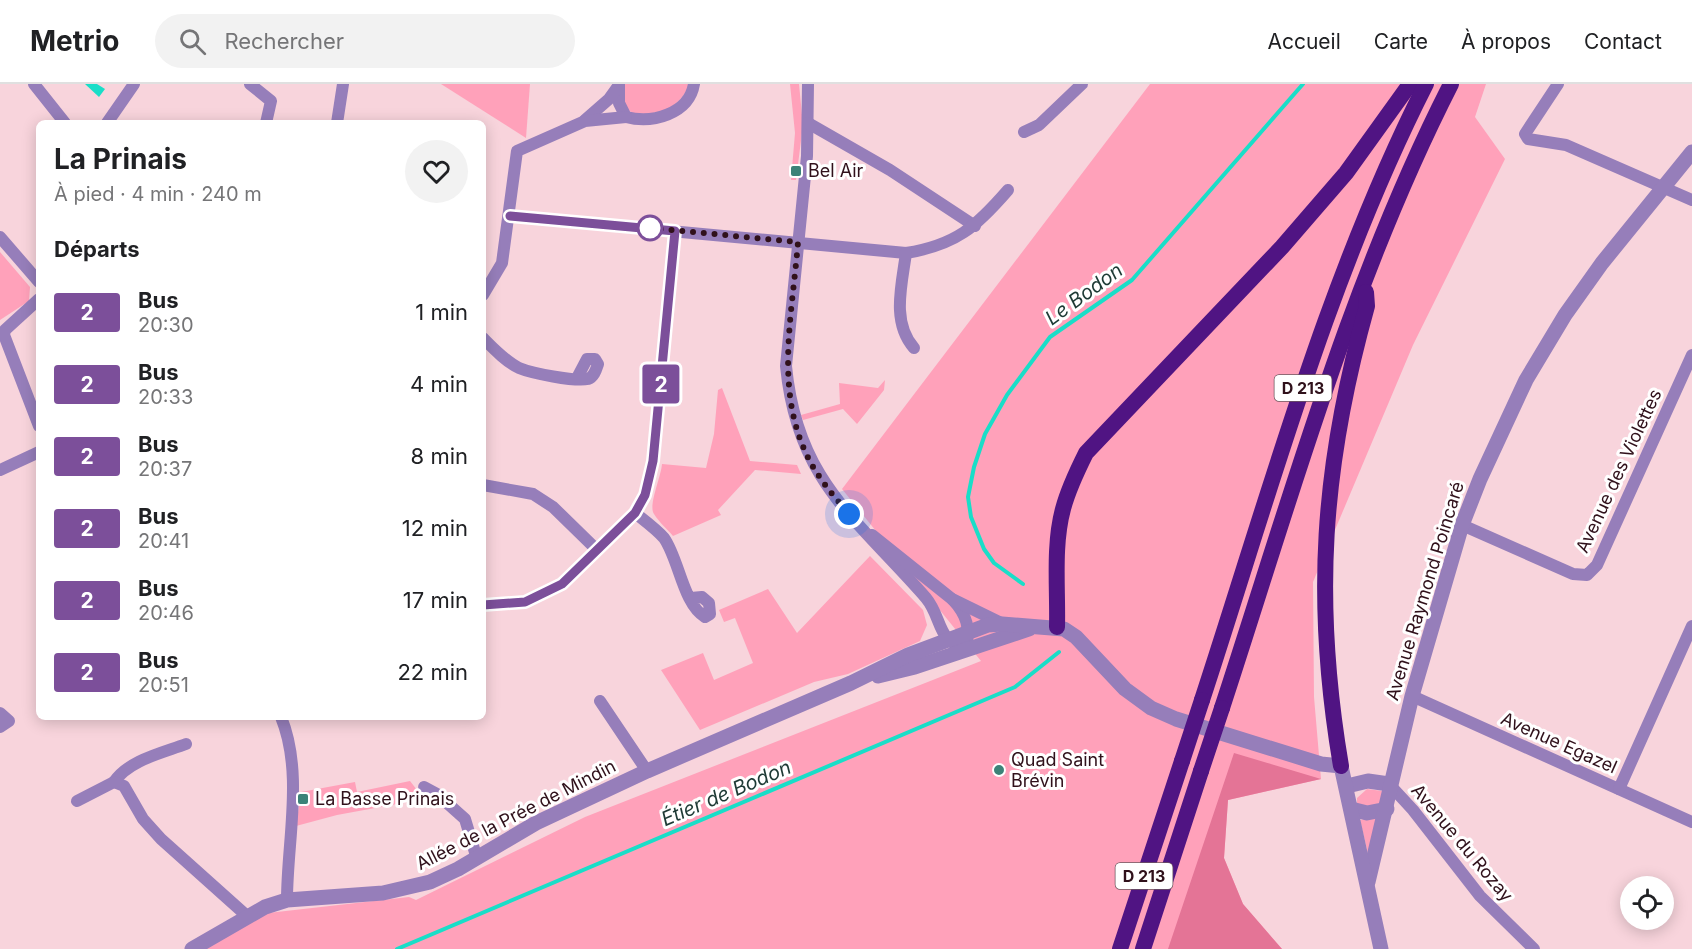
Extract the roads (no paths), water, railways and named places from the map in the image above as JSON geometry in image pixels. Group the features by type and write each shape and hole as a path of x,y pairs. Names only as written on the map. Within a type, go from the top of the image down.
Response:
{"highway":[{"path":"1057,627 1058,545 1062,511 1073,478 1086,453 1282,247 1346,172 1410,84"},
{"name":"D 213","path":"1120,949 1330,311 1392,155 1426,84"},
{"name":"D 213","path":"1143,949 1365,279 1396,202 1451,84"},
{"path":"1341,766 1330,700 1324,620 1324,555 1328,496 1342,403 1367,306 1365,279"}],"street":[{"path":"34,84 63,120"},
{"path":"109,120 134,84"},
{"path":"250,84 271,101 267,120"},
{"path":"337,120 343,84"},
{"path":"619,84 619,103 626,117"},
{"path":"486,290 502,263 517,151 585,121 604,105 619,84"},
{"path":"585,121 626,117 659,118 678,110 693,91 694,84"},
{"path":"808,84 808,123 786,366 789,396 803,445 814,469 860,527 931,604 947,639 966,650"},
{"path":"1558,84 1525,134 1528,139 1566,145 1692,200"},
{"path":"1024,132 1039,125 1076,86"},
{"path":"808,123 890,170 975,226"},
{"name":"Avenue Raymond Poincaré","path":"1367,885 1387,809 1389,784 1412,696 1462,525 1480,478 1526,380 1559,324 1602,263 1692,152"},
{"path":"510,216 906,253 949,243 975,226 1008,190"},
{"path":"486,605 525,602 562,584 635,513 645,495 653,461 675,231"},
{"path":"0,237 36,279"},
{"path":"906,253 900,321 905,338 914,348"},
{"path":"36,302 5,330 4,335 36,418"},
{"path":"486,341 516,367 530,372 577,378"},
{"name":"Avenue des Violettes","path":"1462,525 1572,574 1587,575 1597,565 1692,355"},
{"path":"0,470 36,453"},
{"path":"486,486 533,494 553,507 596,549"},
{"path":"635,513 664,539 691,598"},
{"path":"860,527 887,545 952,599 965,613 969,630 966,650"},
{"path":"952,599 1002,624"},
{"path":"852,683 969,630 1002,624 1032,628 1057,627 1076,637 1125,689 1151,708 1176,719 1321,764 1341,766"},
{"path":"1619,789 1692,626"},
{"path":"852,683 915,667 1032,628"},
{"name":"Allée de la Prée de Mindin","path":"192,949 247,916 287,900 383,892 430,882 477,859 536,823 647,771 852,683"},
{"name":"Avenue Egazel","path":"1412,696 1692,822"},
{"path":"600,702 647,771"},
{"path":"0,713 9,721 0,727"},
{"path":"282,720 288,733 292,767 287,900"},
{"path":"77,801 114,782 119,773 134,764 186,744"},
{"name":"Avenue Raymond Poincaré","path":"1341,766 1381,949"},
{"path":"114,782 124,786 143,819 161,840 247,916"},
{"path":"1347,786 1368,782 1389,784"},
{"name":"Avenue du Rozay","path":"1389,784 1413,810 1480,896 1534,949"},
{"path":"424,787 437,794 465,819 477,859"},
{"path":"1351,809 1367,813 1387,809"}],"waterway":[{"name":"Le Bodon","path":"1023,584 994,563 984,549 971,517 968,497 974,467 985,434 1007,395 1050,337 1132,280 1303,84"},
{"name":"Étier de Bodon","path":"397,949 1015,687 1059,652"}],"place":[{"name":"Bel Air","path":"796,171"},
{"name":"Quad Saint Brévin","path":"999,770"},
{"name":"La Basse Prinais","path":"303,799"}]}
